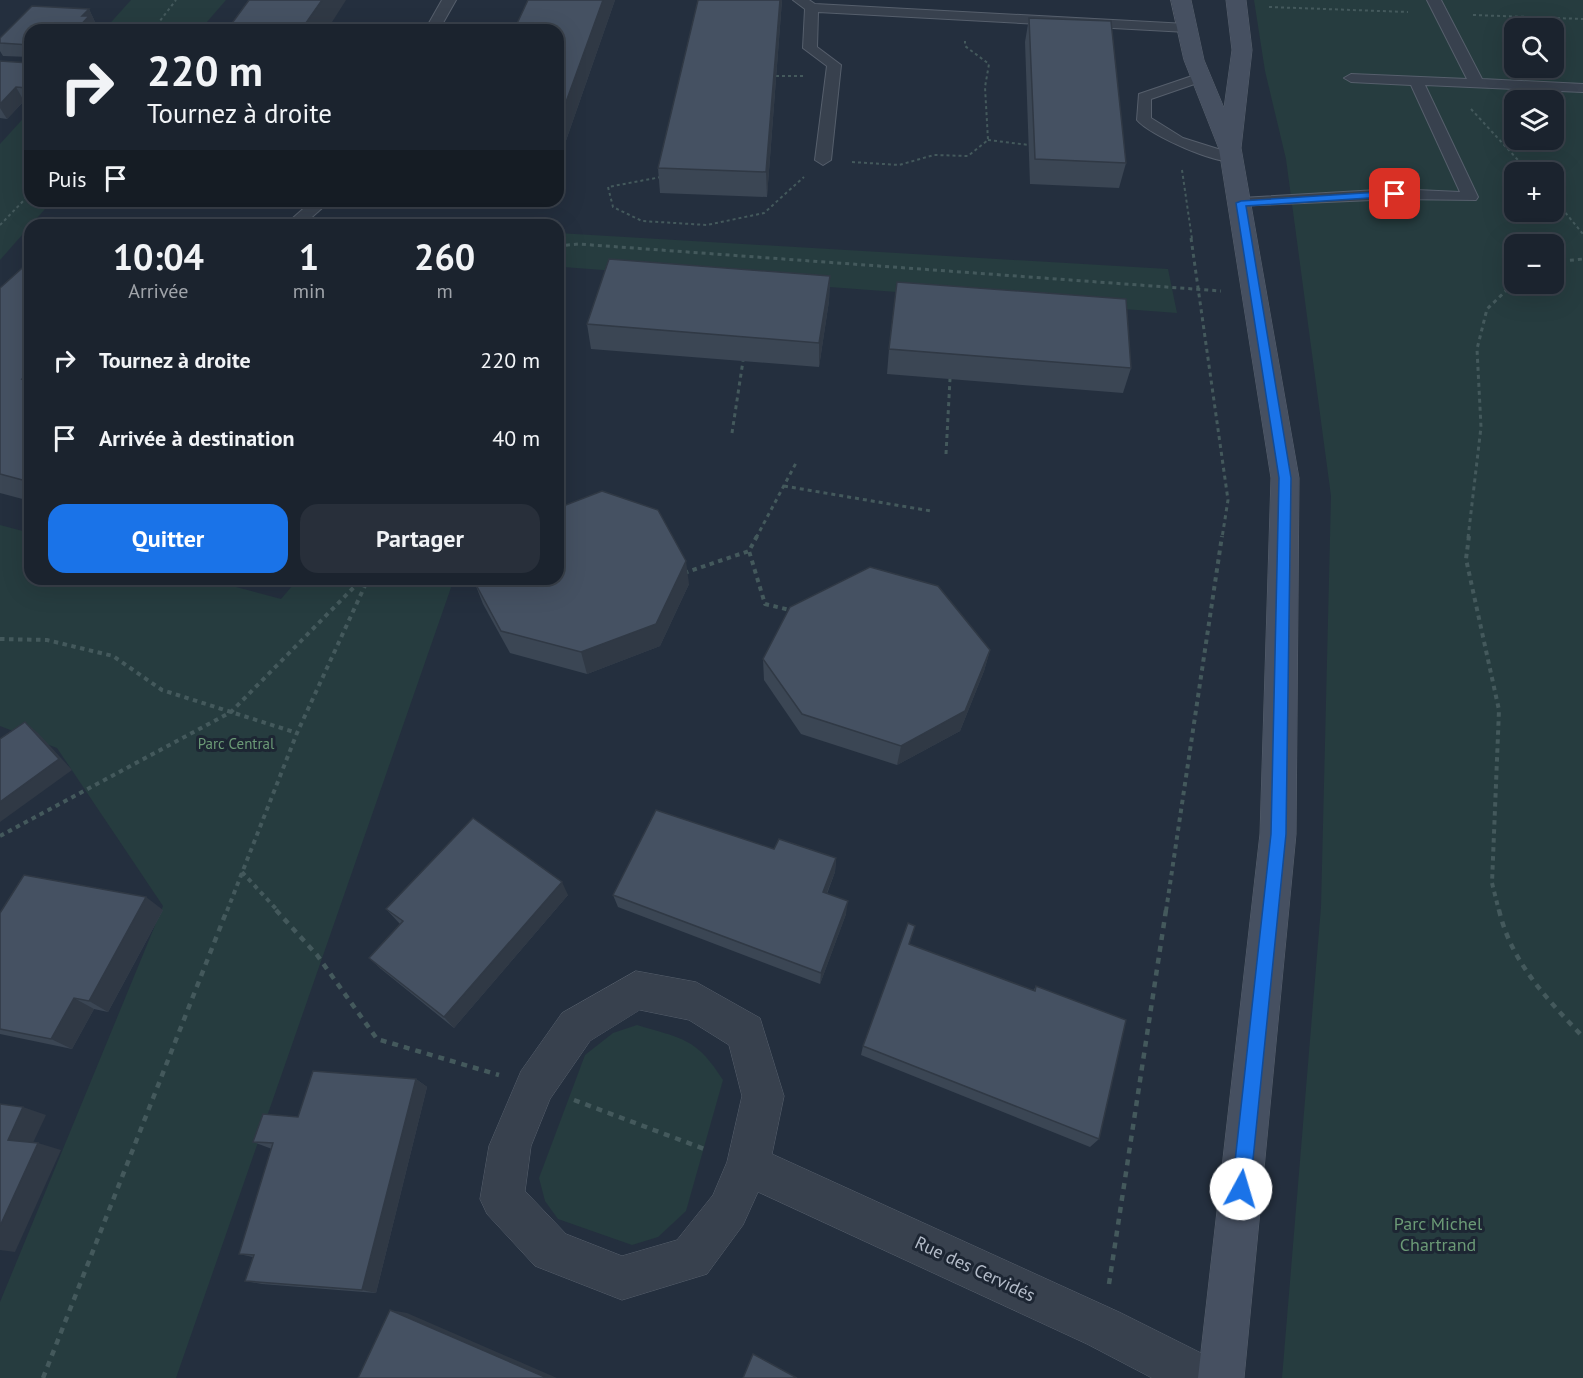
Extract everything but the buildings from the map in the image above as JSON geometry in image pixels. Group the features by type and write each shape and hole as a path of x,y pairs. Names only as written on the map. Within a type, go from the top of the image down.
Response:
{"main road":[{"path":"1180,0 1201,77 1231,153 1285,478 1278,834 1221,1378"},
{"path":"1231,153 1242,50 1236,0"}],"street":[{"path":"636,990 696,1002 746,1032 763,1096 748,1165 728,1210 691,1258 622,1278 551,1250 502,1199 510,1146 535,1085 576,1027 636,990"},
{"name":"Rue des Cervidés","path":"748,1165 1103,1328 1200,1378"}],"lane":[{"path":"435,24 448,0"},
{"path":"1434,0 1477,84"},
{"path":"823,159 834,65 810,48 806,4 964,17 1187,28"},
{"path":"1201,77 1144,97 1144,120 1178,141 1231,153"},
{"path":"1351,78 1583,88"},
{"path":"1241,203 1395,194 1470,197 1416,81"},
{"path":"300,219 315,207"}],"path":[{"path":"158,24 176,0"},
{"path":"964,17 965,46 988,64 985,87 988,140"},
{"path":"1447,82 1520,162"},
{"path":"665,177 608,187 613,207 642,221 706,225 764,213 823,159 899,165 934,155 968,156 988,140 1029,145"},
{"path":"1103,1328 1228,500 1178,141"},
{"path":"0,225 24,200"},
{"path":"1564,212 1583,234"},
{"path":"564,246 590,245 1200,290"},
{"path":"1564,261 1583,260"},
{"path":"1504,292 1486,309 1478,350 1481,427 1466,559 1499,710 1492,883 1504,932 1533,983 1583,1037"},
{"path":"732,433 743,361"},
{"path":"946,454 950,379"},
{"path":"683,573 749,551 796,463"},
{"path":"784,486 931,511"},
{"path":"749,551 765,604 805,614"},
{"path":"0,836 231,712 356,585"},
{"path":"42,1378 297,733 365,585"},
{"path":"0,639 47,640 113,656 162,690 297,733"},
{"path":"242,872 317,955 377,1039 535,1085 748,1165"}],"green space":[{"path":"131,0 226,0 205,24 109,24"},
{"name":"Parc Michel Chartrand","path":"1254,0 1583,0 1583,1378 1282,1378 1321,907 1331,496 1286,159 1265,71"},
{"path":"24,118 24,207 47,207 36,219 24,219 24,233 0,260 0,144"},
{"path":"564,233 1168,269 1177,313 564,267"},
{"name":"Parc Central","path":"0,525 24,531 24,585 228,585 281,599 293,585 452,585 176,1378 0,1378 0,1302 163,906 57,748 0,726"},
{"path":"637,1025 677,1037 696,1047 723,1080 686,1211 658,1237 632,1245 558,1219 545,1201 539,1178 585,1055 613,1033"}],"route":[{"path":"1241,1189 1278,834 1285,478 1241,203 1395,194"}]}
